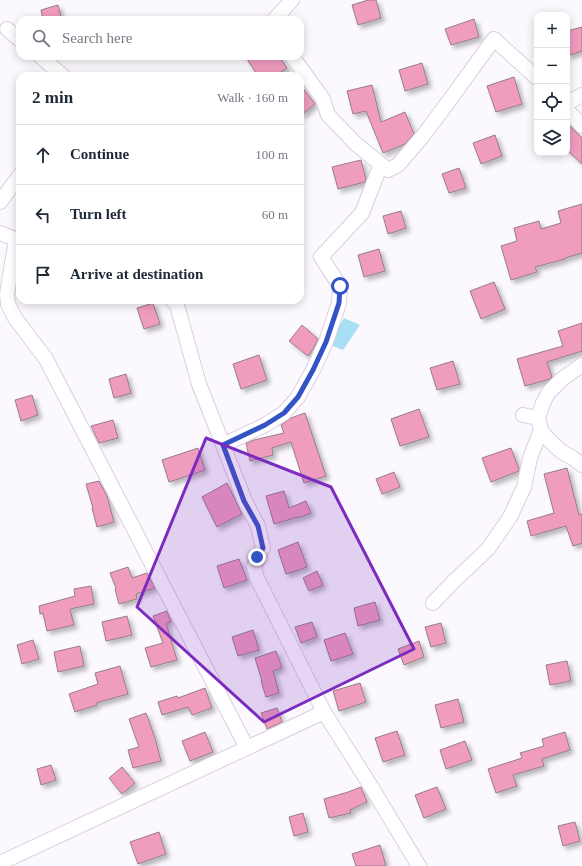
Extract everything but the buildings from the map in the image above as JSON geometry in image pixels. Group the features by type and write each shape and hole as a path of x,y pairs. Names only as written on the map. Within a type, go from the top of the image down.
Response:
{"street":[{"path":"278,16 292,0"},
{"path":"7,29 16,37"},
{"path":"304,73 323,99 328,115 356,144 388,170 398,165 446,105 494,39 534,75"},
{"path":"45,60 59,72"},
{"path":"295,60 304,72"},
{"path":"570,101 582,95"},
{"path":"570,113 582,126"},
{"path":"223,445 265,425 284,413 298,397 326,342 339,303 340,286 321,257 362,213 381,164"},
{"path":"0,202 16,180"},
{"path":"0,233 16,239"},
{"path":"16,249 9,281 7,295 8,304 15,318 46,359 247,748"},
{"path":"176,304 199,384 244,501 258,526 263,548 257,557 254,567 257,578 324,712 419,866"},
{"path":"433,603 488,549 510,517 524,487 543,403 549,392 562,379 582,365"},
{"path":"523,416 539,424 549,440 562,452 582,465"},
{"path":"0,863 324,712"}],"highlighted area":[{"path":"206,438 331,487 414,649 264,722 137,607"}],"water":[{"path":"344,318 360,325 343,350 328,344"}],"route":[{"path":"257,557 263,548 262,538 258,526 244,501 223,445 265,425 284,413 298,397 326,342 339,303 340,286"}]}
